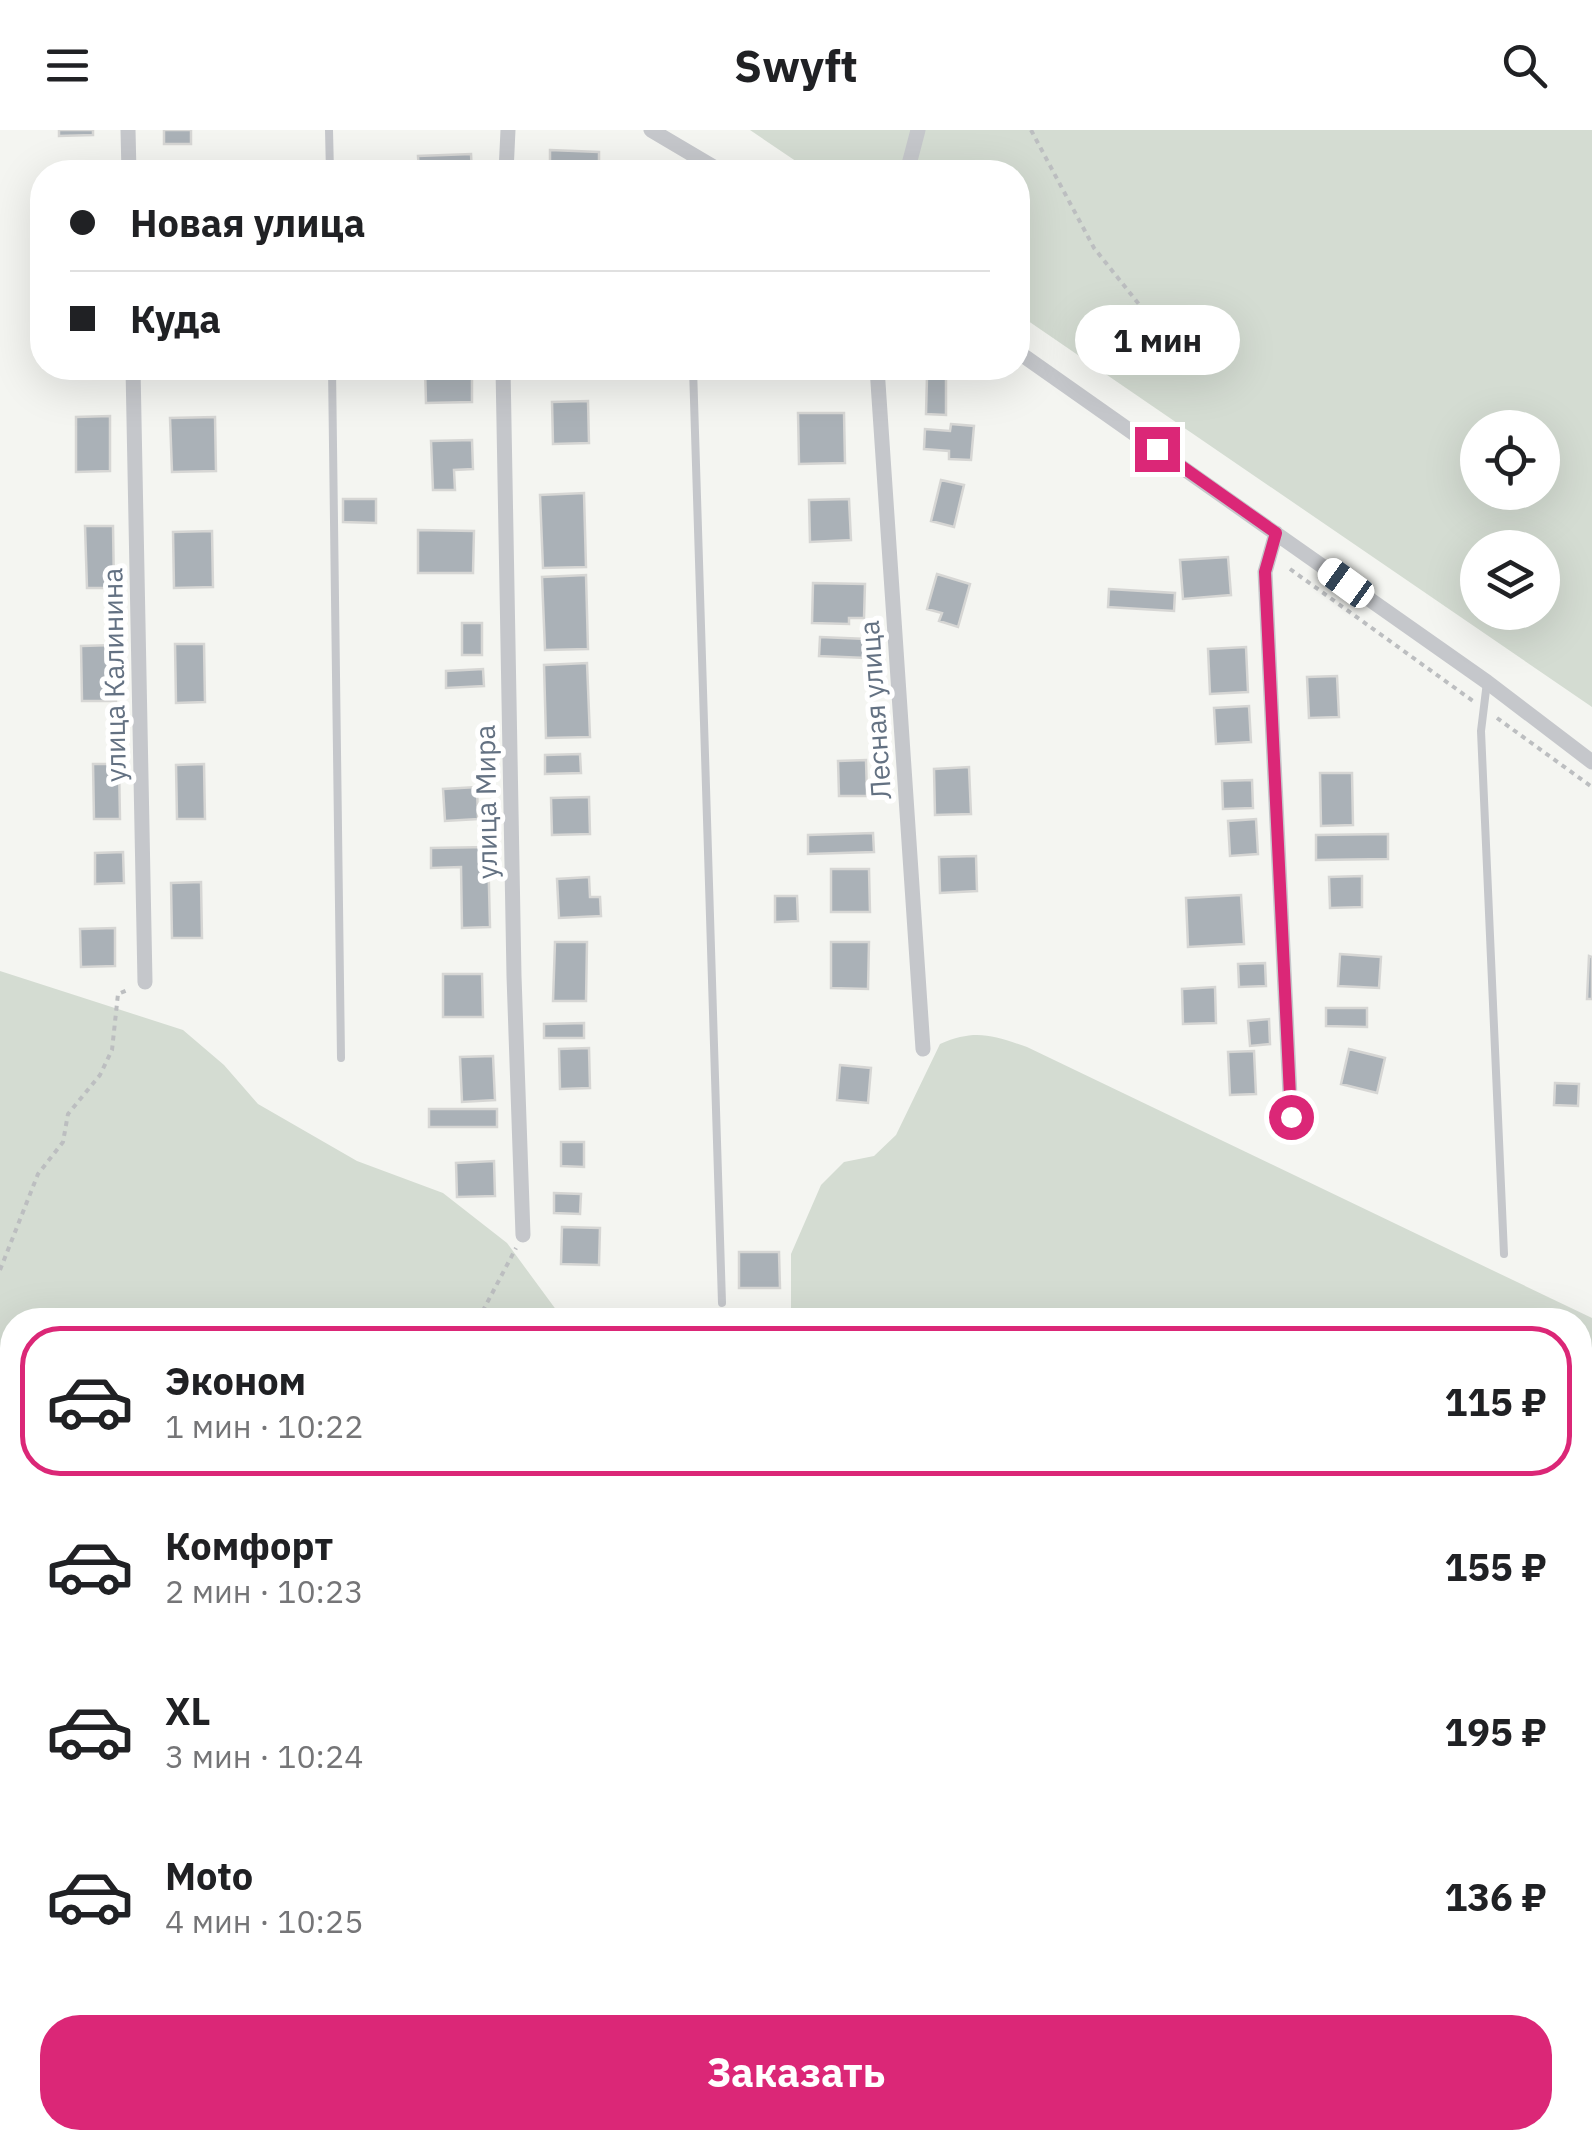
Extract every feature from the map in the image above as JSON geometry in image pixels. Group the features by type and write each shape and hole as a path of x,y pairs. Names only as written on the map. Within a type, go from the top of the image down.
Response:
{"street":[{"path":"128,130 129,160"},
{"path":"507,160 508,130"},
{"path":"651,130 692,160"},
{"path":"911,160 918,130"},
{"path":"1030,360 1487,682 1592,762"},
{"name":"улица Калинина","path":"133,380 145,982"},
{"name":"улица Мира","path":"503,380 523,1236"},
{"name":"Лесная улица","path":"877,380 923,1049"},
{"path":"1276,533 1265,572 1291,1117"}],"lane":[{"path":"330,130 330,160"},
{"path":"332,380 342,1058"},
{"path":"693,380 722,1303"},
{"path":"1487,682 1481,732 1504,1254"}],"path":[{"path":"1031,130 1094,248 1146,313"},
{"path":"1290,568 1592,786"},
{"path":"0,1270 38,1174 63,1142 68,1114 100,1075 112,1050 118,994 145,982"},
{"path":"484,1308 523,1236"}],"shaded area":[{"path":"750,130 1592,130 1592,707 1480,630 1560,630 1560,530 1460,530 1460,617 1030,322 1030,160 794,160"},
{"path":"0,971 183,1030 224,1065 258,1104 357,1161 443,1193 507,1243 555,1308 0,1308"},
{"path":"974,1035 1027,1047 1571,1308 791,1308 791,1254 821,1185 844,1162 874,1156 896,1135 940,1044"}],"building":[{"path":"59,130 93,130 93,135 59,136"},
{"path":"164,130 191,130 191,144 164,144"},
{"path":"550,150 599,152 599,160 550,160"},
{"path":"471,154 471,160 418,160 418,156"},
{"path":"425,380 472,380 472,402 426,403"},
{"path":"927,380 946,380 946,415 926,414"},
{"path":"588,401 589,443 553,444 552,402"},
{"path":"798,413 844,413 845,463 799,464"},
{"path":"110,416 110,471 76,472 76,417"},
{"path":"215,417 216,471 172,472 170,418"},
{"path":"951,424 974,426 971,460 949,459 949,451 924,449 925,429 950,431"},
{"path":"472,440 473,469 454,470 455,490 433,490 431,441"},
{"path":"941,480 964,485 954,527 931,521"},
{"path":"584,493 586,567 543,568 540,495"},
{"path":"343,499 376,499 376,523 343,522"},
{"path":"849,499 851,540 810,542 809,500"},
{"path":"85,526 113,526 114,588 87,588"},
{"path":"418,530 474,531 473,573 418,573"},
{"path":"212,531 213,587 174,588 173,532"},
{"path":"1228,557 1231,595 1183,599 1180,560"},
{"path":"937,574 970,584 958,627 939,621 942,613 927,609"},
{"path":"586,575 588,649 545,650 542,577"},
{"path":"813,583 865,584 864,618 849,618 849,624 812,623"},
{"path":"1109,589 1175,593 1174,611 1108,607"},
{"path":"462,623 482,623 482,655 462,655"},
{"path":"820,637 867,639 867,658 819,656"},
{"path":"175,644 204,644 205,702 176,703"},
{"path":"115,645 116,701 82,701 81,646"},
{"path":"1246,647 1248,692 1210,694 1208,649"},
{"path":"587,663 590,737 546,738 544,665"},
{"path":"483,669 484,686 446,688 446,671"},
{"path":"1337,676 1339,717 1309,718 1307,677"},
{"path":"1249,706 1251,742 1216,744 1214,708"},
{"path":"580,754 581,773 545,774 545,755"},
{"path":"866,760 867,796 839,796 838,761"},
{"path":"93,764 119,764 120,819 94,819"},
{"path":"204,764 205,819 177,819 176,765"},
{"path":"969,767 971,814 935,815 934,769"},
{"path":"1320,773 1352,773 1353,825 1321,826"},
{"path":"1252,780 1253,808 1223,809 1222,781"},
{"path":"477,787 478,819 445,821 443,789"},
{"path":"589,797 590,834 552,835 551,798"},
{"path":"1256,819 1258,854 1230,856 1228,821"},
{"path":"873,833 874,852 808,854 808,835"},
{"path":"1388,834 1388,859 1316,860 1316,835"},
{"path":"488,847 490,927 462,928 461,867 431,868 431,848"},
{"path":"123,852 124,883 95,884 95,853"},
{"path":"976,856 977,891 940,893 939,857"},
{"path":"831,869 869,869 870,912 831,912"},
{"path":"1362,876 1362,907 1330,908 1329,877"},
{"path":"589,877 590,897 600,897 601,916 559,918 557,879"},
{"path":"201,882 202,938 172,938 171,883"},
{"path":"1241,895 1244,944 1188,947 1186,898"},
{"path":"775,896 797,896 798,921 775,922"},
{"path":"115,928 115,966 81,967 80,929"},
{"path":"555,942 587,942 586,1001 553,1001"},
{"path":"831,942 869,942 868,989 831,988"},
{"path":"1340,954 1381,957 1379,988 1338,986"},
{"path":"1589,956 1592,957 1592,999 1587,999"},
{"path":"1265,963 1266,986 1239,987 1238,964"},
{"path":"443,974 482,974 483,1017 443,1017"},
{"path":"1215,987 1216,1023 1183,1024 1182,989"},
{"path":"1326,1008 1367,1008 1367,1027 1326,1026"},
{"path":"1269,1019 1270,1044 1250,1046 1248,1021"},
{"path":"584,1023 584,1038 544,1038 544,1024"},
{"path":"589,1048 590,1088 560,1089 559,1049"},
{"path":"1349,1049 1385,1058 1377,1093 1341,1084"},
{"path":"1254,1051 1256,1094 1230,1095 1228,1052"},
{"path":"493,1056 495,1100 462,1102 460,1057"},
{"path":"840,1065 871,1068 868,1103 837,1100"},
{"path":"1555,1083 1579,1084 1578,1106 1554,1105"},
{"path":"429,1109 497,1109 497,1127 429,1127"},
{"path":"561,1142 584,1142 584,1167 561,1166"},
{"path":"494,1161 495,1196 457,1197 456,1163"},
{"path":"554,1193 581,1194 580,1214 554,1213"},
{"path":"562,1227 600,1228 599,1265 561,1264"},
{"path":"739,1252 779,1252 780,1288 739,1288"}],"route":[{"path":"1157,449 1276,533 1265,572 1291,1117"}]}
